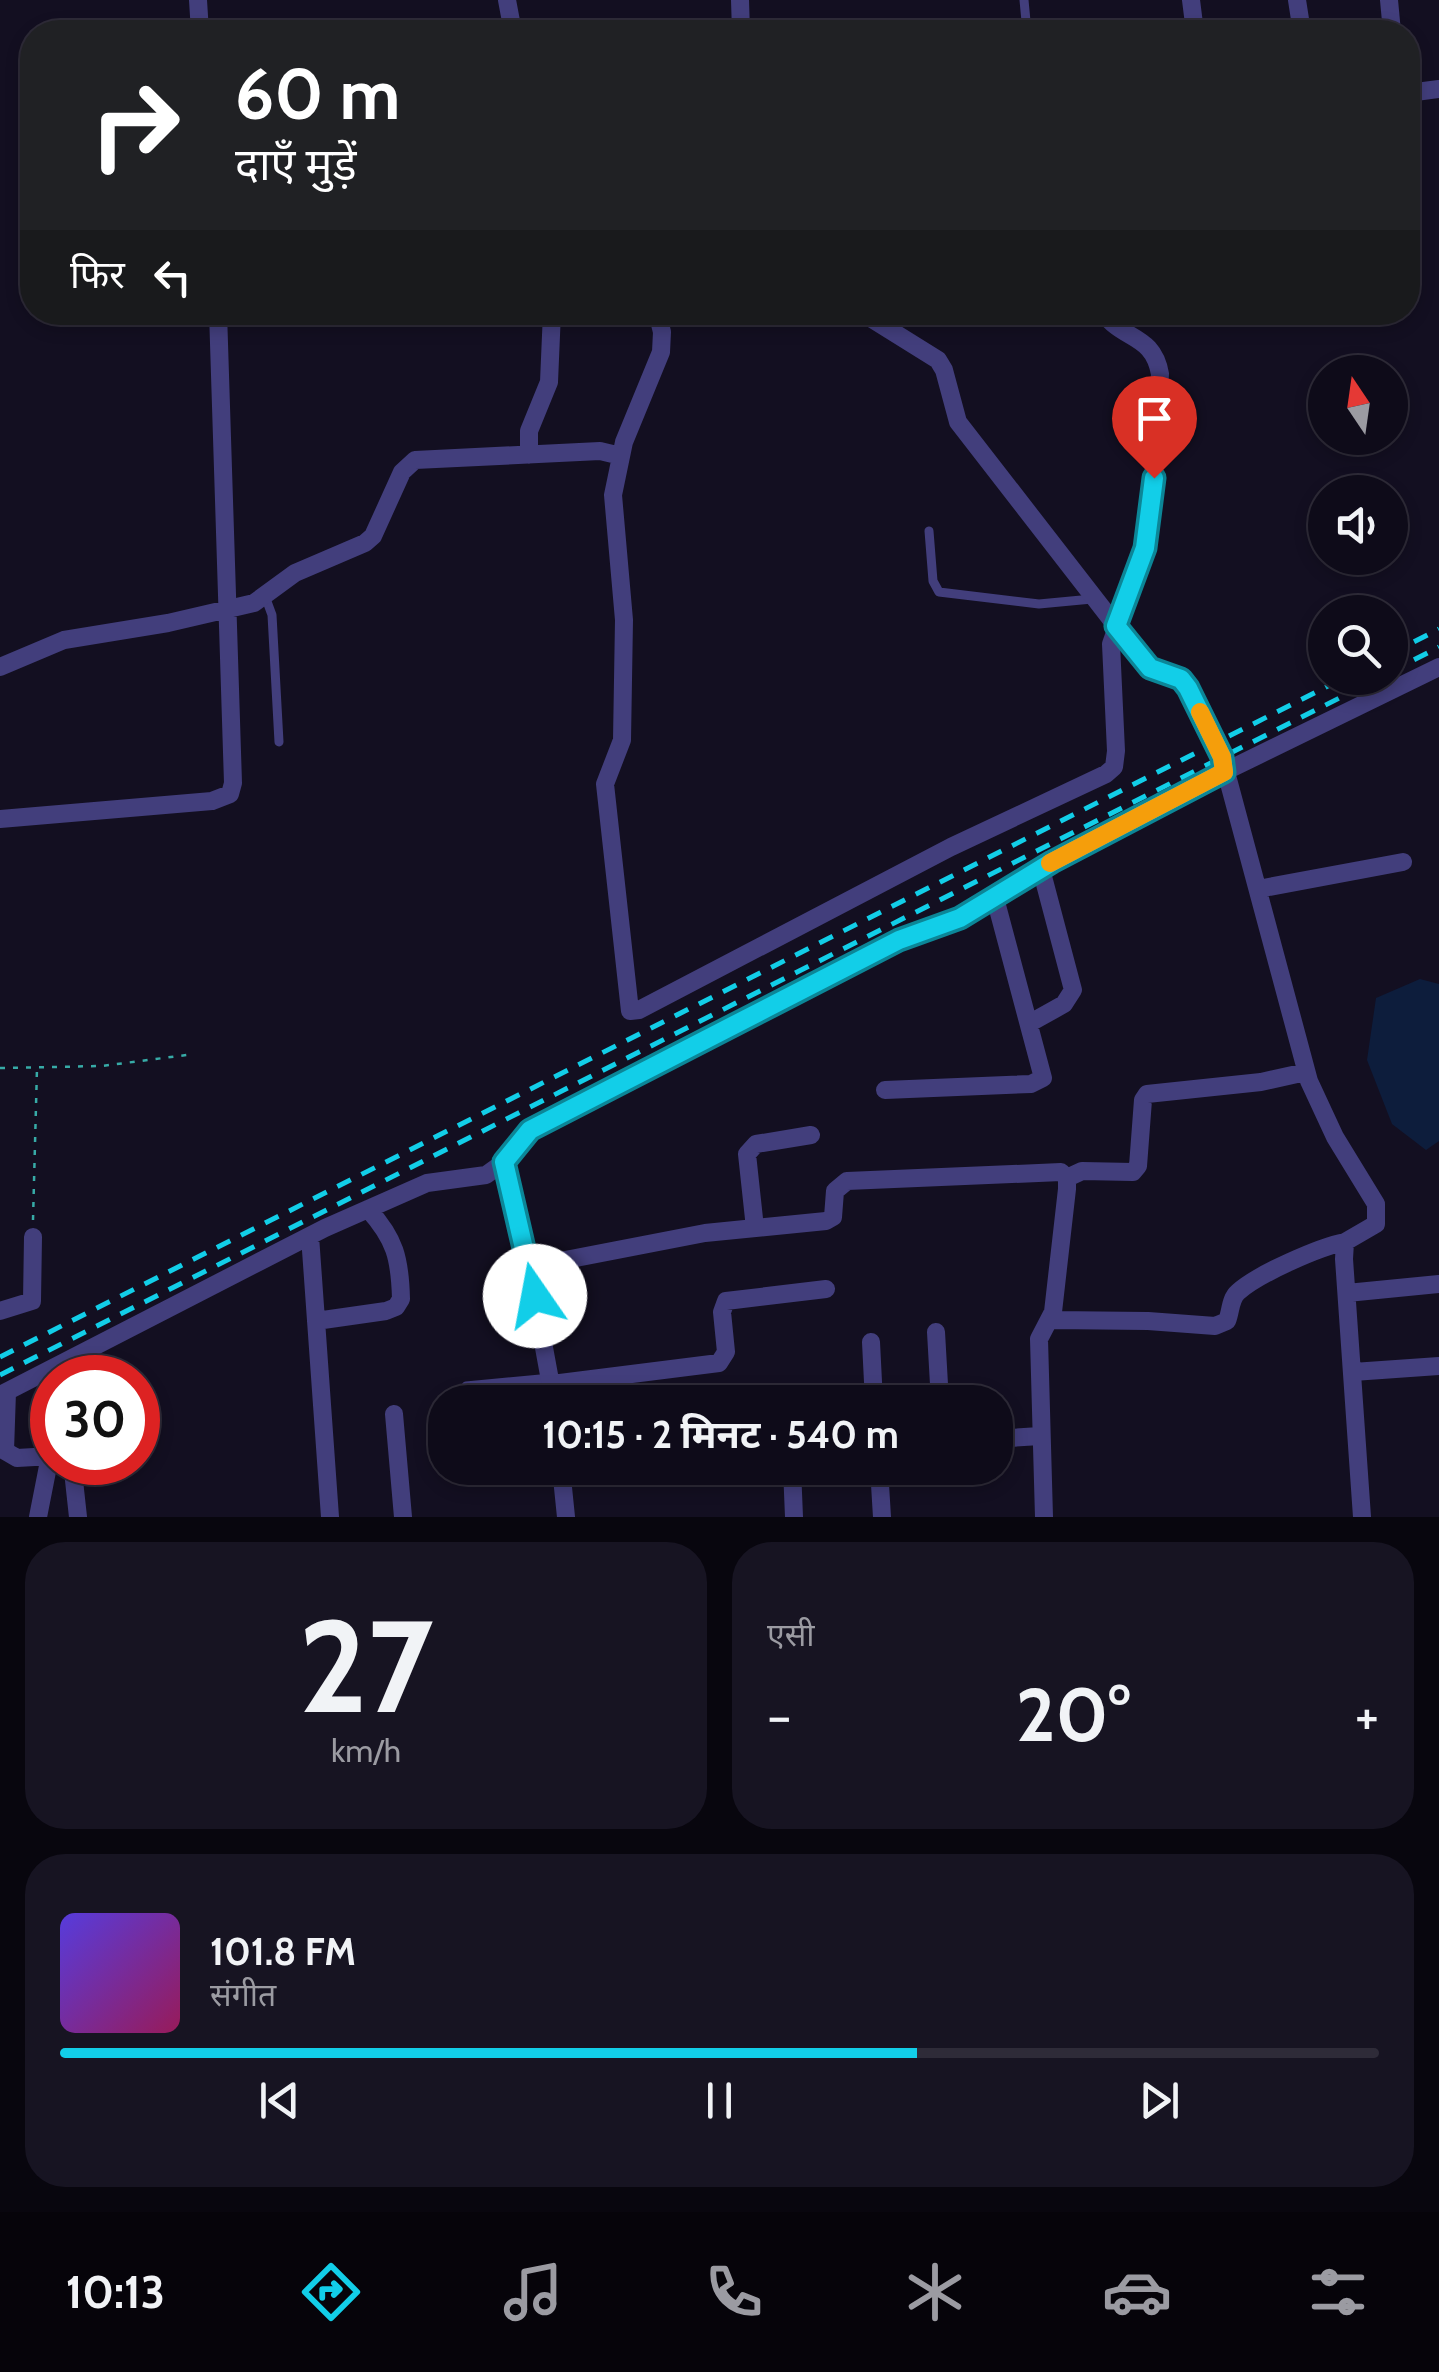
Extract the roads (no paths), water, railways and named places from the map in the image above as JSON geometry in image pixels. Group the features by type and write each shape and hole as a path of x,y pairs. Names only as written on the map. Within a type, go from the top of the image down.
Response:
{"street":[{"path":"0,819 212,801 230,794 233,784 218,325"},
{"path":"528,455 529,431 549,382 551,325"},
{"path":"660,325 662,352 621,456 613,495 624,620 622,740 605,784 630,1011 639,1010 785,936 951,847 1106,774 1116,762 1110,655 1150,525 1160,374 1153,350 1114,325"},
{"path":"882,325 938,360 958,422 1150,668 1181,679 1188,688 1222,757 1306,1072 1335,1138 1376,1204 1376,1224 1345,1242 1314,1250 1240,1290 1231,1303 1227,1321 1215,1326 1052,1320"},
{"path":"0,667 64,640 226,610 265,596 295,573 365,543 373,536 408,464 424,458 600,451 621,456"},
{"path":"30,1457 9,1456 5,1451 3,1393 368,1209 437,1180 486,1176 540,1123 882,949 960,918 1041,869 1224,772 1439,667"},
{"path":"1258,889 1403,862"},
{"path":"1030,1023 1064,1004 1073,990 1041,869"},
{"path":"885,1090 1040,1082 1044,1071 994,898"},
{"path":"1067,1178 1082,1171 1133,1172 1138,1166 1142,1100 1146,1094 1261,1082 1306,1072"},
{"path":"756,1228 747,1154 750,1148 811,1135"},
{"path":"504,1162 552,1385"},
{"path":"529,1267 706,1232 826,1221 834,1217 834,1191 846,1181 1050,1171 1061,1172 1067,1178"},
{"path":"1044,1517 1040,1339 1052,1320 1067,1178"},
{"path":"316,1321 386,1312 401,1299 394,1243 368,1209"},
{"path":"310,1236 330,1517"},
{"path":"0,1311 32,1301 33,1237"},
{"path":"1345,1242 1362,1517"},
{"path":"1346,1292 1439,1284"},
{"path":"573,1385 719,1363 726,1352 722,1312 726,1301 826,1289"},
{"path":"936,1332 939,1385"},
{"path":"871,1342 873,1385"},
{"path":"1353,1372 1439,1366"},
{"path":"394,1414 404,1517"},
{"path":"1013,1438 1040,1436"},
{"path":"38,1517 45,1485"},
{"path":"75,1485 78,1517"},
{"path":"563,1485 566,1517"},
{"path":"793,1485 794,1517"},
{"path":"880,1485 882,1517"}],"lane":[{"path":"929,531 933,581 939,592 1038,604 1095,599"},
{"path":"265,596 272,615 279,742"}],"water":[{"path":"1420,979 1439,984 1439,1141 1426,1150 1392,1124 1367,1060 1376,998"}],"railway":[{"path":"1408,645 1439,629"},
{"path":"1408,663 1439,647"},
{"path":"0,1357 1310,695"},
{"path":"0,1375 1345,695"}]}
